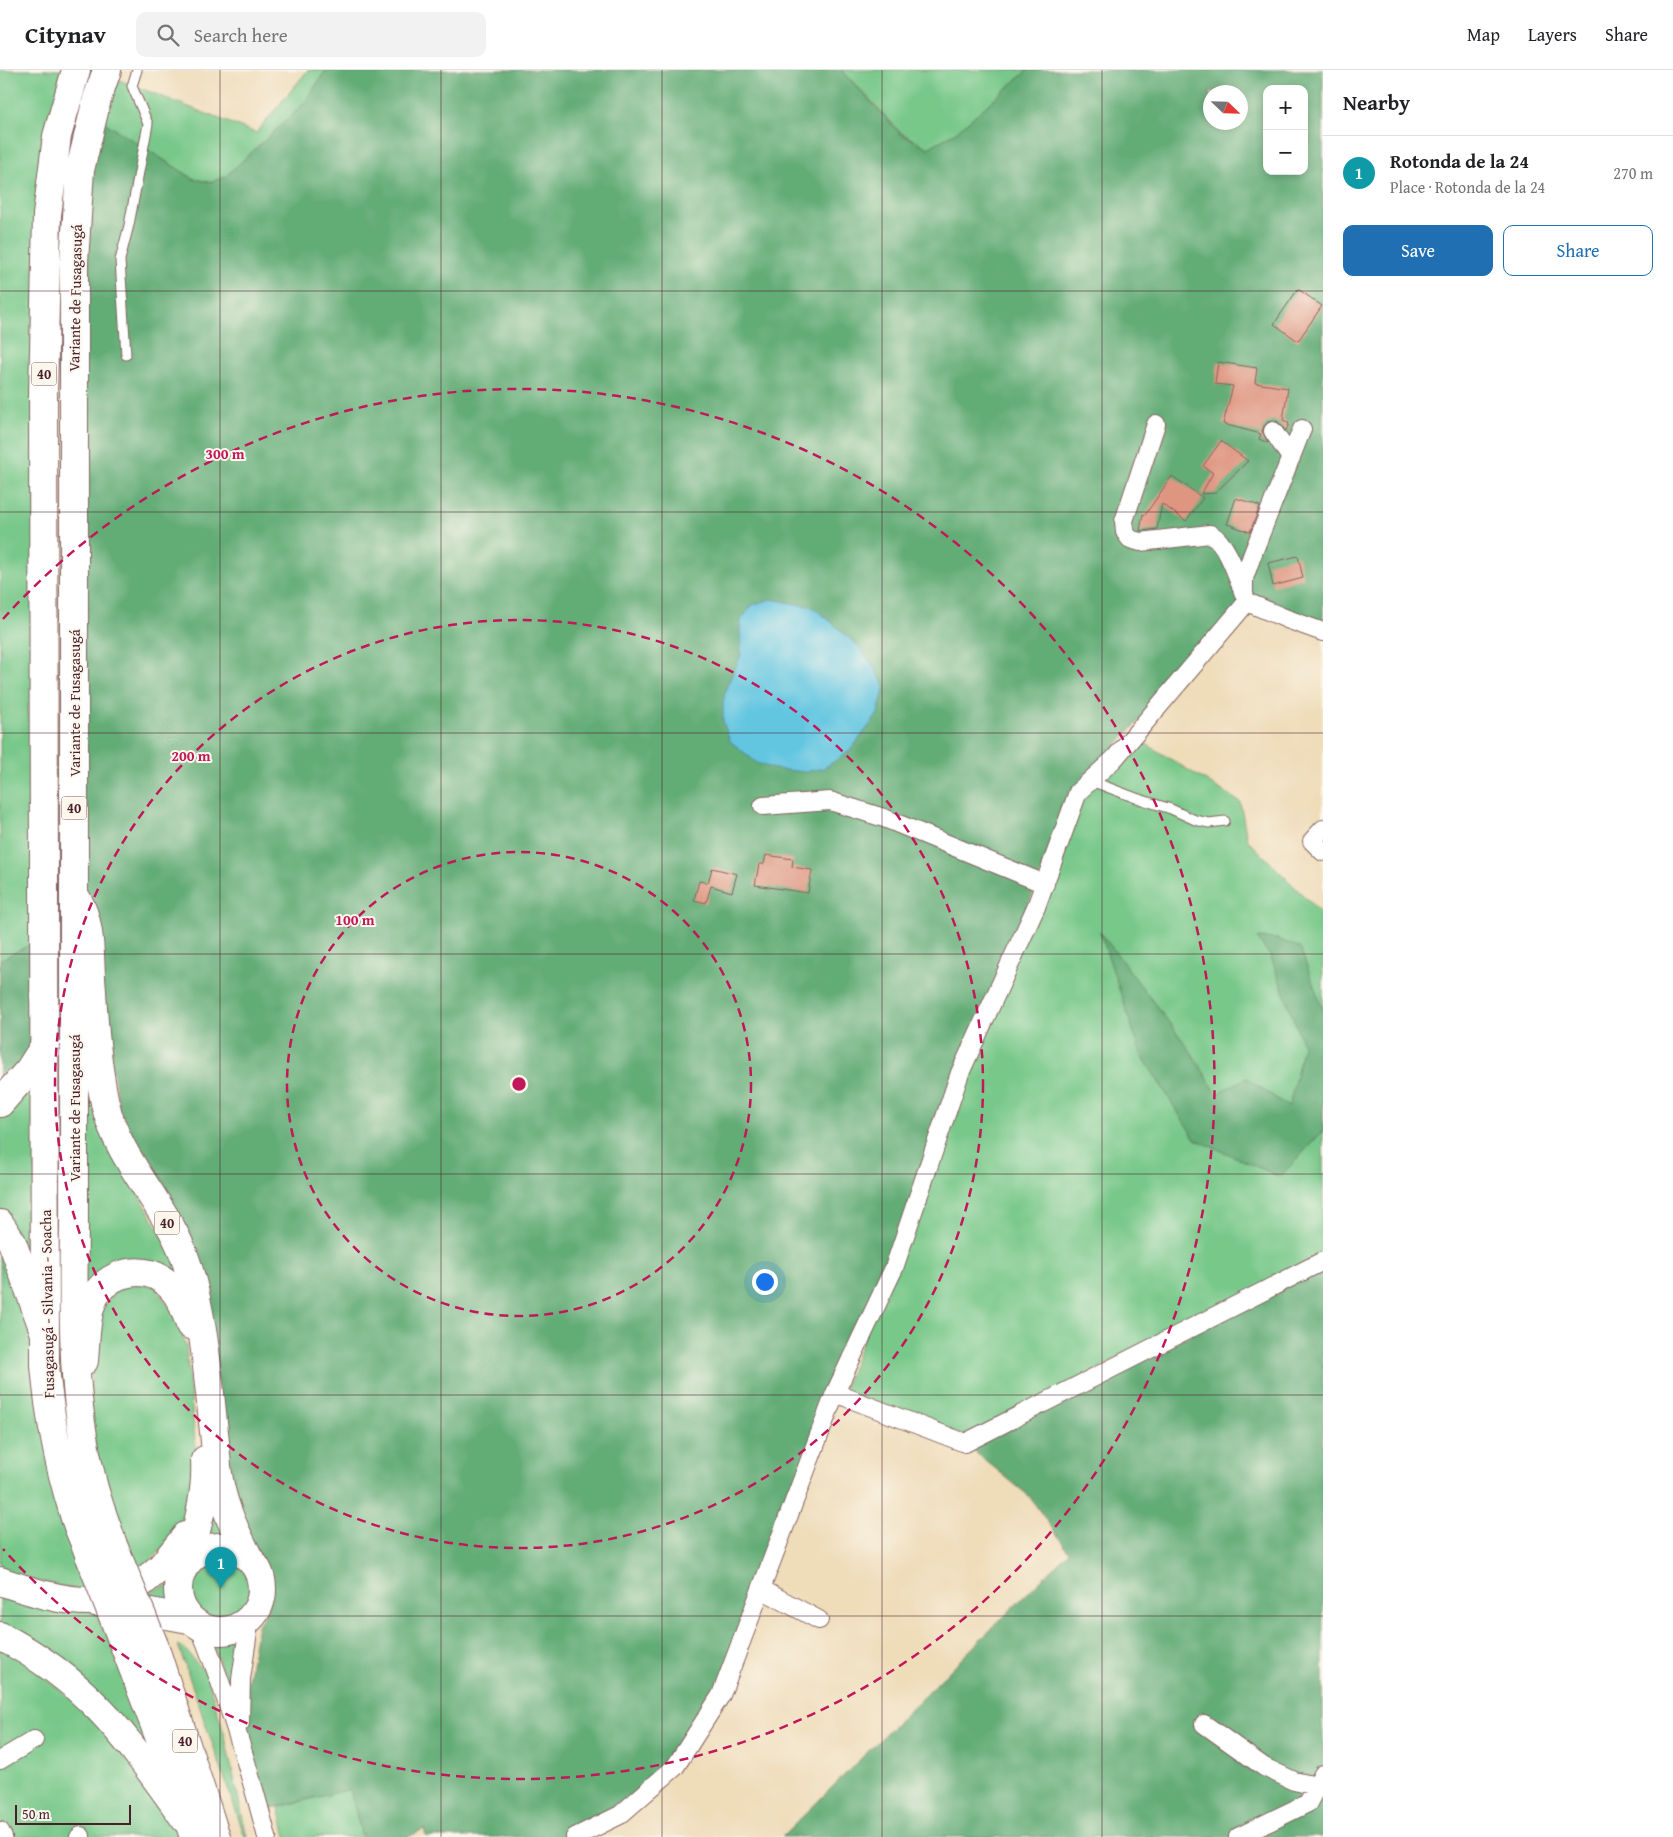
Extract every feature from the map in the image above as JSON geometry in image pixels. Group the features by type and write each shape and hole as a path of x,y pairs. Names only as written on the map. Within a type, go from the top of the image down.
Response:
{"main road":[{"name":"Variante de Fusagasugá","path":"45,1044 43,395 48,215 57,136 76,70"},
{"name":"Variante de Fusagasugá","path":"102,1551 92,1480 84,1443 74,1358 74,262 80,170 97,99 107,70"},
{"name":"40","path":"74,894 81,905 88,934 95,1038 106,1106 113,1129 125,1153 171,1229 186,1261 196,1292 219,1481 228,1512 248,1558 258,1571 262,1588 258,1607 250,1618"},
{"path":"0,1103 29,1070 45,1044"},
{"name":"Fusagasugá - Silvania - Soacha","path":"45,1044 45,1365 48,1405 55,1442 73,1512 102,1551"},
{"name":"40","path":"0,1224 12,1242 45,1334"},
{"name":"40","path":"80,1405 88,1322 96,1295 106,1281 118,1274 132,1272 147,1273 169,1284 181,1301 195,1344 206,1464 203,1497 196,1531 178,1587 179,1600 184,1612 194,1623"},
{"path":"135,1587 161,1567 176,1550 188,1534 200,1508"},
{"path":"90,1601 135,1587 184,1567 193,1556 203,1550 217,1547 234,1549 248,1558"},
{"name":"40","path":"102,1551 135,1587 154,1645 201,1834"},
{"name":"40","path":"102,1551 129,1658 201,1834"},
{"path":"2,1581 54,1598 90,1601 194,1623 214,1631 226,1631 237,1628 250,1618"},
{"path":"0,1636 18,1645 55,1669 93,1702 134,1748 201,1834"}],"street":[{"path":"1156,424 1128,504 1124,521 1125,532 1130,539 1140,542 1210,534 1216,537 1228,556 1247,602 1323,632"},
{"path":"1247,602 1243,592 1244,578 1302,429"},
{"path":"1273,431 1291,458"},
{"path":"575,1837 620,1814 675,1767 722,1695 835,1393 894,1268 960,1073 1036,907 1078,792 1114,759 1247,602"},
{"path":"763,806 830,801 884,818 1045,884"},
{"path":"1323,829 1312,841 1323,852"},
{"path":"835,1393 965,1443 1323,1261"},
{"path":"761,1589 819,1620"},
{"path":"241,1741 241,1680 250,1618"},
{"path":"194,1623 215,1666 241,1741 267,1837"},
{"path":"1204,1724 1264,1767 1294,1781 1320,1780 1308,1803 1238,1837"},
{"path":"0,1760 34,1740"},
{"path":"0,1831 3,1837"}],"lane":[{"path":"126,355 120,260 129,225 148,124 132,86 137,70"},
{"path":"1091,780 1136,798 1171,809 1195,820 1209,823 1225,821"}],"green space":[{"path":"0,70 65,70 35,942 0,1088"},
{"path":"308,70 326,70 304,104 225,177 210,182 194,179 102,121 114,78 256,133"},
{"path":"326,70 841,70 901,134 928,148 956,132 1028,70 1323,70 1323,628 1248,610 1074,788 892,1254 716,1693 672,1762 616,1810 563,1837 426,1837 424,1829 408,1837 362,1837 350,1789 265,1810 246,1740 245,1698 258,1625 266,1612 271,1596 270,1579 265,1564 257,1553 228,1479 214,1347 122,1126 83,890 83,262 90,171 102,121 194,179 210,182 225,177 304,104"},
{"path":"842,70 1028,70 956,132 928,148 900,132"},
{"path":"1138,739 1240,802 1247,839 1323,915 1323,1255 965,1436 843,1391 965,1076 1083,795"},
{"path":"1100,932 1190,1050 1217,1094 1246,1078 1289,1107 1303,1045 1271,957 1257,938 1278,939 1300,948 1323,1010 1323,1131 1280,1177 1195,1139 1141,1054"},
{"path":"35,942 36,1041 0,1088 0,960"},
{"path":"83,997 91,1084 100,1119 116,1155 172,1254 181,1275 188,1297 193,1315 200,1351 205,1388 211,1476 199,1346 187,1294 175,1277 164,1270 146,1263 131,1262 112,1267 99,1276 87,1291 82,1306"},
{"path":"36,1076 36,1282 0,1212 0,1118"},
{"path":"0,1241 36,1336 88,1592 9,1575 0,1565"},
{"path":"1323,1267 1323,1837 782,1837 1069,1552 1029,1496 969,1447"},
{"path":"121,1283 155,1286 179,1321 186,1346 197,1463 188,1514 180,1530 136,1576 100,1476 89,1405 95,1339 100,1312"},
{"path":"211,1480 214,1500 229,1539 218,1537 203,1540 212,1495"},
{"path":"220,1556 232,1559 243,1566 250,1577 253,1589 250,1601 243,1612 232,1619 220,1622 208,1619 197,1612 190,1601 187,1589 190,1577 197,1566 208,1559"},
{"path":"169,1585 172,1606 137,1601 142,1594"},
{"path":"0,1591 101,1613 163,1773 0,1626"},
{"path":"241,1635 234,1704 211,1639 226,1640"},
{"path":"178,1645 186,1650 197,1664 205,1670 224,1733 247,1837 245,1837"},
{"path":"0,1647 18,1657 93,1715 185,1837 0,1837"},
{"path":"350,1789 362,1837 286,1837 279,1807"}],"water":[{"path":"771,599 813,607 855,643 871,662 885,686 878,714 850,751 824,768 805,772 774,769 757,763 730,741 723,722 723,702 726,688 741,655 741,620 752,605"}],"building":[{"path":"1298,289 1322,306 1298,341 1274,324"},
{"path":"1218,362 1257,368 1255,383 1288,388 1283,420 1289,423 1286,431 1278,422 1273,420 1268,422 1262,431 1268,443 1259,439 1261,434 1223,424 1233,386 1215,384"},
{"path":"1221,441 1248,461 1215,493 1201,494 1213,473 1203,466"},
{"path":"1172,476 1203,498 1186,521 1162,504 1157,529 1140,531 1143,514 1145,515"},
{"path":"1236,498 1260,506 1250,532 1227,524"},
{"path":"1298,556 1303,578 1273,586 1268,563"},
{"path":"766,855 793,859 792,867 812,870 808,893 755,885 759,864 764,864"},
{"path":"712,868 737,874 732,892 711,886 706,903 694,900 699,881 708,883"}],"place":[{"name":"Rotonda de la 24","path":"221,1588"}]}
